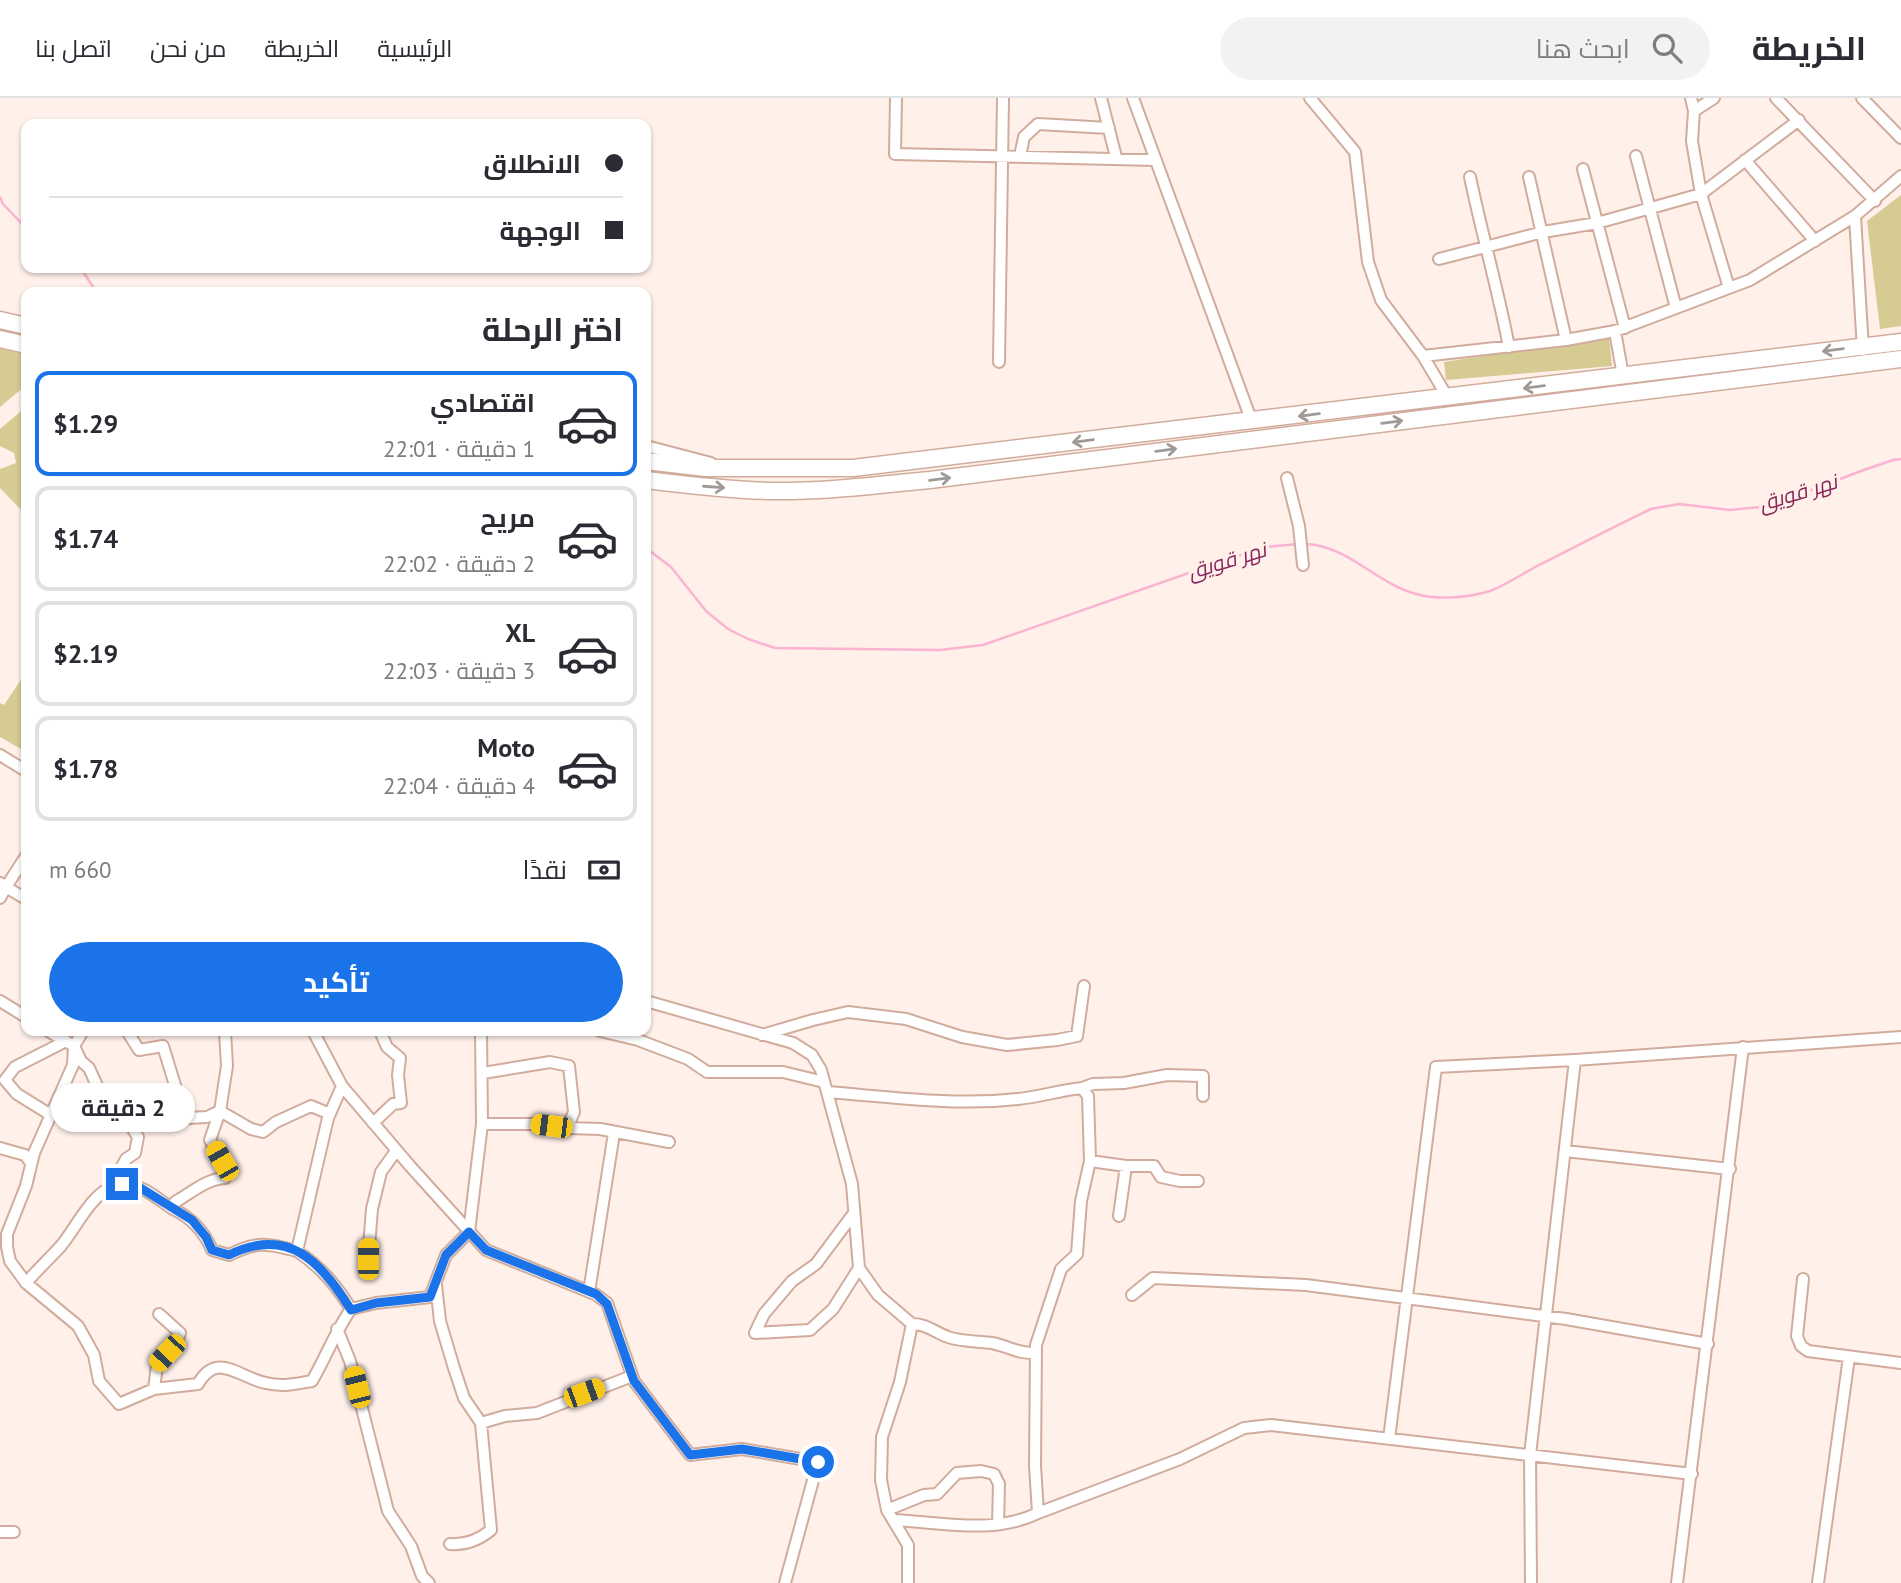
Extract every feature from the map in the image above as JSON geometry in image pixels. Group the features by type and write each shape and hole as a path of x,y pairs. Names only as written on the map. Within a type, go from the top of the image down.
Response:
{"main road":[{"path":"0,320 21,325"},
{"path":"0,339 21,344"},
{"path":"651,462 706,468 853,468 1901,342"},
{"path":"651,481 770,491 846,488 930,480 1901,359"},
{"path":"1576,382 1578,399"}],"street":[{"path":"896,98 895,154 1156,160"},
{"path":"999,362 1003,98"},
{"path":"1101,98 1116,157"},
{"path":"1133,98 1252,422"},
{"path":"1310,98 1354,152 1367,262 1381,300 1423,356 1448,398"},
{"path":"1691,98 1695,111 1692,141 1701,194 1729,288"},
{"path":"1695,111 1714,98"},
{"path":"1776,98 1875,201"},
{"path":"1862,98 1901,138"},
{"path":"1439,259 1543,232 1597,223 1701,194 1799,120"},
{"path":"1020,156 1024,136 1038,124 1109,128"},
{"path":"1636,156 1676,308"},
{"path":"1745,160 1815,241"},
{"path":"1583,169 1620,330 1623,376"},
{"path":"1423,356 1566,340 1620,330 1750,280 1855,216 1901,176"},
{"path":"1470,177 1485,247 1499,293 1509,347"},
{"path":"1529,177 1566,340"},
{"path":"1855,216 1864,363"},
{"path":"651,447 730,468"},
{"path":"1287,478 1299,526 1302,561"},
{"path":"0,755 21,768"},
{"path":"0,898 3,885 21,862"},
{"path":"3,885 21,896"},
{"path":"762,1035 848,1012 906,1019 962,1037 1007,1045 1057,1041 1077,1036 1084,986"},
{"path":"0,1001 21,1014"},
{"path":"651,1002 793,1044 812,1055 826,1086 852,1184 859,1268 878,1295 912,1324 924,1324 960,1340 996,1344 1020,1353 1035,1353"},
{"path":"56,1036 70,1044 89,1068 104,1101 117,1105 138,1137 135,1153 126,1159 109,1190"},
{"path":"51,1115 18,1094 5,1080 15,1067 70,1044 78,1036"},
{"path":"130,1036 139,1050 163,1046 183,1111 188,1118 207,1117 220,1111"},
{"path":"173,1209 175,1202 200,1186 225,1178 222,1161 210,1140 220,1111 227,1066 225,1036"},
{"path":"316,1036 342,1086 396,1151 486,1250 589,1292 607,1304 632,1376 690,1455 742,1449 818,1462 785,1583"},
{"path":"373,1123 393,1104 401,1103 398,1075 400,1058 387,1047 382,1036"},
{"path":"7,1247 10,1261 26,1283 78,1326 94,1355 99,1381 119,1404 154,1389 198,1384 204,1372 222,1366 267,1384 295,1385 312,1381 330,1349 337,1329 351,1310 376,1303 430,1297 446,1255 469,1232 482,1124 481,1036"},
{"path":"621,1036 688,1059 707,1072 783,1072 826,1086 909,1100 1018,1099 1093,1084 1124,1083 1167,1075 1203,1076 1203,1096"},
{"path":"1388,1439 1436,1067 1901,1037"},
{"path":"0,1268 6,1256 8,1234 26,1186 31,1163 73,1065 70,1044"},
{"path":"1677,1583 1730,1170 1743,1047"},
{"path":"1531,1583 1530,1455 1575,1060"},
{"path":"483,1073 550,1062 569,1066 574,1112 567,1128"},
{"path":"297,1251 330,1114 342,1086"},
{"path":"1038,1513 1035,1466 1035,1345 1061,1269 1077,1254 1081,1201 1090,1161 1087,1096 1082,1088"},
{"path":"220,1111 251,1129 263,1132 276,1122 311,1106 330,1114"},
{"path":"482,1124 535,1124 600,1129 669,1142"},
{"path":"589,1292 614,1133"},
{"path":"0,1148 25,1155 31,1163"},
{"path":"368,1259 372,1209 381,1172 396,1151"},
{"path":"1565,1151 1730,1170"},
{"path":"1090,1161 1126,1166 1154,1166 1161,1177 1198,1181"},
{"path":"1119,1216 1126,1166"},
{"path":"26,1283 61,1246 87,1207 109,1190 122,1184 139,1187 192,1220 206,1237 212,1250 229,1255 242,1248 267,1242 297,1251 314,1262 334,1281 351,1310"},
{"path":"855,1213 816,1264 792,1281 764,1314 755,1333 810,1330 833,1309 859,1268"},
{"path":"1132,1295 1153,1278 1306,1285 1546,1317 1708,1344"},
{"path":"1803,1279 1797,1336 1799,1343 1808,1351 1901,1363"},
{"path":"435,1282 440,1321 454,1368 464,1398 481,1423 491,1530 481,1538 458,1545 450,1544"},
{"path":"154,1389 157,1365 177,1341 180,1333 159,1314"},
{"path":"908,1583 908,1545 890,1515 881,1480 882,1437 900,1382 912,1324"},
{"path":"337,1329 350,1361 388,1511 411,1546 422,1576 429,1583"},
{"path":"1818,1583 1849,1357"},
{"path":"481,1423 505,1416 537,1413 632,1376"},
{"path":"890,1515 970,1527 1020,1522 1181,1459 1244,1428 1271,1425 1692,1474"},
{"path":"890,1515 924,1495 937,1494 957,1473 981,1471 994,1474 999,1484 998,1524"},
{"path":"0,1532 14,1531"}],"shaded area":[{"path":"1901,195 1901,326 1880,329 1867,221"},
{"path":"1609,336 1612,366 1446,380 1444,362"},
{"path":"0,348 21,354 21,389 0,407"},
{"path":"21,411 21,510 0,488 0,469 16,463 14,453 0,446 0,429"},
{"path":"21,680 21,749 0,737 0,703 4,705"}],"waterway":[{"name":"نهر قويق","path":"0,197 21,223"},
{"name":"نهر قويق","path":"84,273 93,287"},
{"name":"نهر قويق","path":"1306,544 1335,551 1388,582 1416,594 1443,598 1472,595 1502,586 1651,509 1679,504 1730,510 1770,506 1861,471 1901,459"},
{"name":"نهر قويق","path":"651,552 671,567 706,611 728,629 748,639 775,648 940,650 983,645 1263,547 1299,544"}],"route":[{"path":"122,1184 139,1187 192,1220 206,1237 212,1250 229,1255 242,1248 267,1242 297,1251 314,1262 334,1281 351,1310 376,1303 430,1297 446,1255 469,1232 486,1250 596,1294 607,1304 634,1381 690,1455 742,1449 818,1462"}]}
